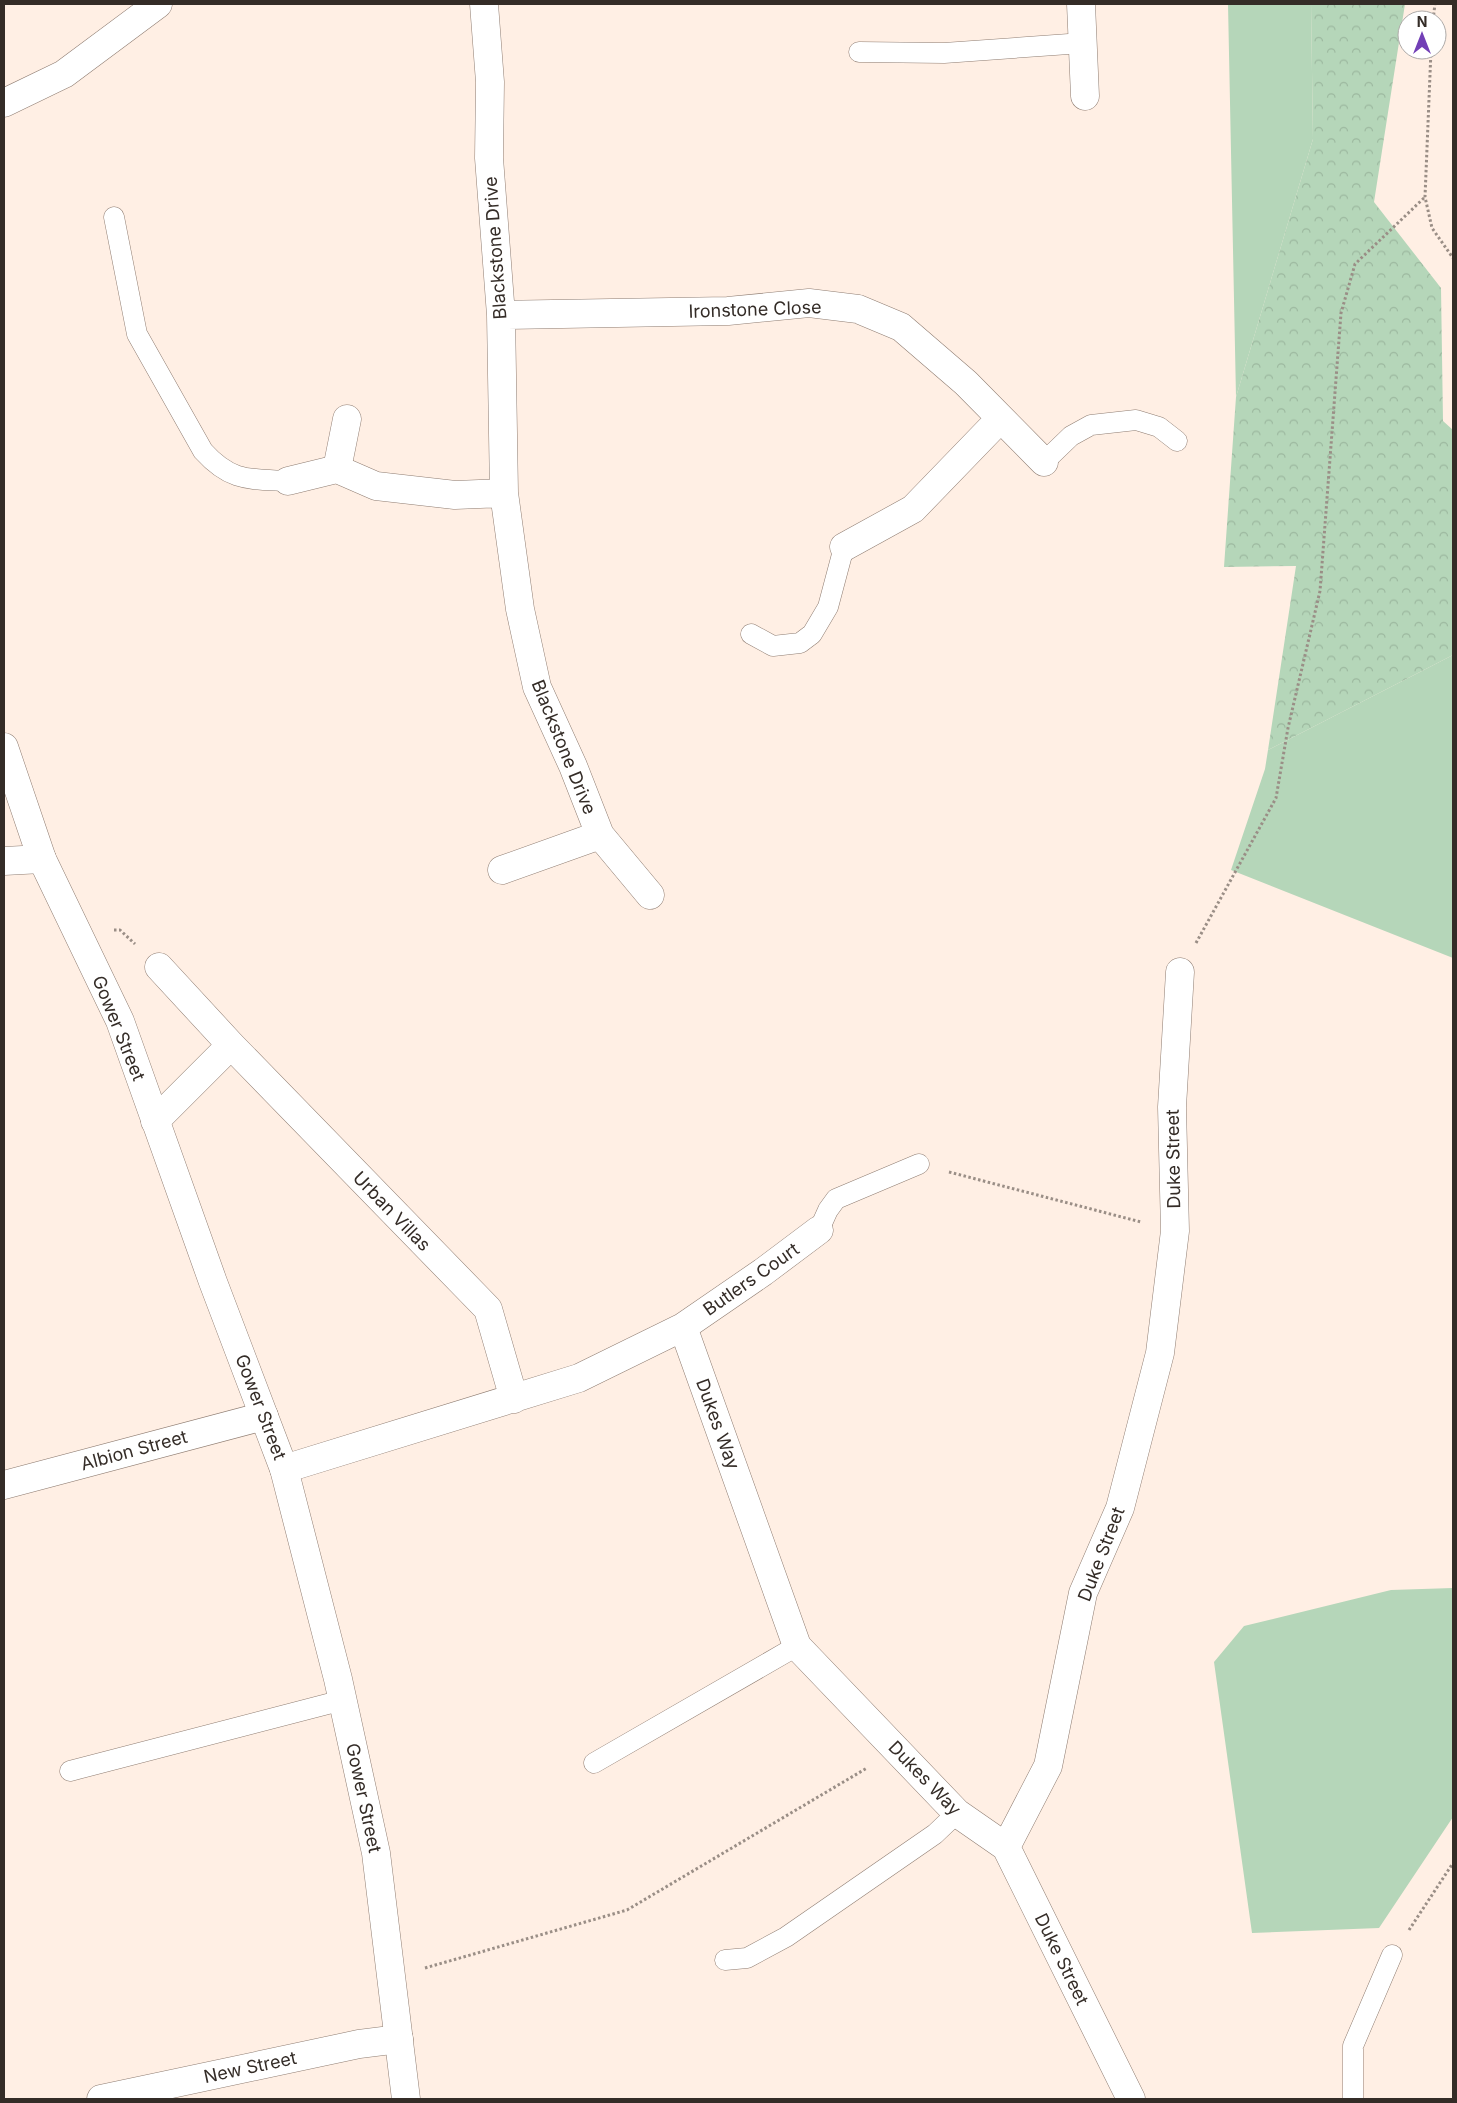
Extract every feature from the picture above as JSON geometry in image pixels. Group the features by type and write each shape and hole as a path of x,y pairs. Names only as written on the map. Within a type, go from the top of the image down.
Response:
{"street":[{"path":"4,103 64,74 158,4"},
{"name":"Blackstone Drive","path":"484,4 490,82 489,158 501,315 504,493 520,608 537,687 573,766 600,836 650,895"},
{"path":"1081,4 1085,96"},
{"name":"Ironstone Close","path":"501,315 728,311 809,303 858,309 901,327 966,383 1044,462"},
{"path":"337,469 347,419"},
{"path":"844,547 913,509 1000,419"},
{"path":"288,482 337,469 376,486 455,495 504,493"},
{"name":"Gower Street","path":"4,747 42,859 120,1021 155,1121 284,1469 343,1700 376,1853 406,2099"},
{"path":"502,870 600,836"},
{"path":"4,860 42,859"},
{"name":"Urban Villas","path":"159,967 231,1045 488,1309 514,1399"},
{"name":"Duke Street","path":"1131,2099 1006,1847 1048,1766 1082,1593 1120,1508 1160,1353 1175,1231 1172,1108 1180,972"},
{"path":"155,1121 231,1045"},
{"name":"Butlers Court","path":"683,1327 763,1272 819,1230"},
{"path":"284,1469 579,1378 683,1327"},
{"name":"Dukes Way","path":"683,1327 798,1646 957,1813 1006,1847"},
{"name":"Albion Street","path":"4,1485 264,1416"},
{"name":"New Street","path":"101,2099 359,2044 399,2039"}],"lane":[{"path":"859,52 944,53 1083,43"},
{"path":"114,217 137,334 203,451 217,467 244,479 288,482"},
{"path":"1044,462 1071,436 1091,424 1136,420 1159,426 1177,441"},
{"path":"751,634 773,646 800,643 812,634 828,606 844,547"},
{"path":"819,1230 828,1210 836,1200 919,1164"},
{"path":"594,1763 798,1646"},
{"path":"70,1771 343,1700"},
{"path":"725,1960 747,1958 786,1937 935,1834 957,1813"},
{"path":"1353,2099 1353,2046 1392,1955"}],"path":[{"path":"1431,60 1426,197 1432,228 1453,258"},
{"path":"1180,972 1276,798 1288,728 1320,591 1342,313 1355,264 1426,197"},
{"path":"919,1164 1175,1231"},
{"path":"391,1978 627,1910 897,1750"},
{"path":"1392,1955 1453,1863"}],"green space":[{"path":"1228,4 1311,4 1313,139 1236,397"},
{"path":"1311,4 1405,4 1404,10 1397,10 1397,55 1374,202 1441,288 1443,421 1453,430 1453,655 1268,750 1296,566 1224,567 1236,397 1313,139"},
{"path":"1453,655 1453,958 1231,870 1265,769 1268,750"},
{"path":"1453,1588 1453,1817 1379,1928 1252,1933 1214,1662 1244,1626 1391,1590"}]}
